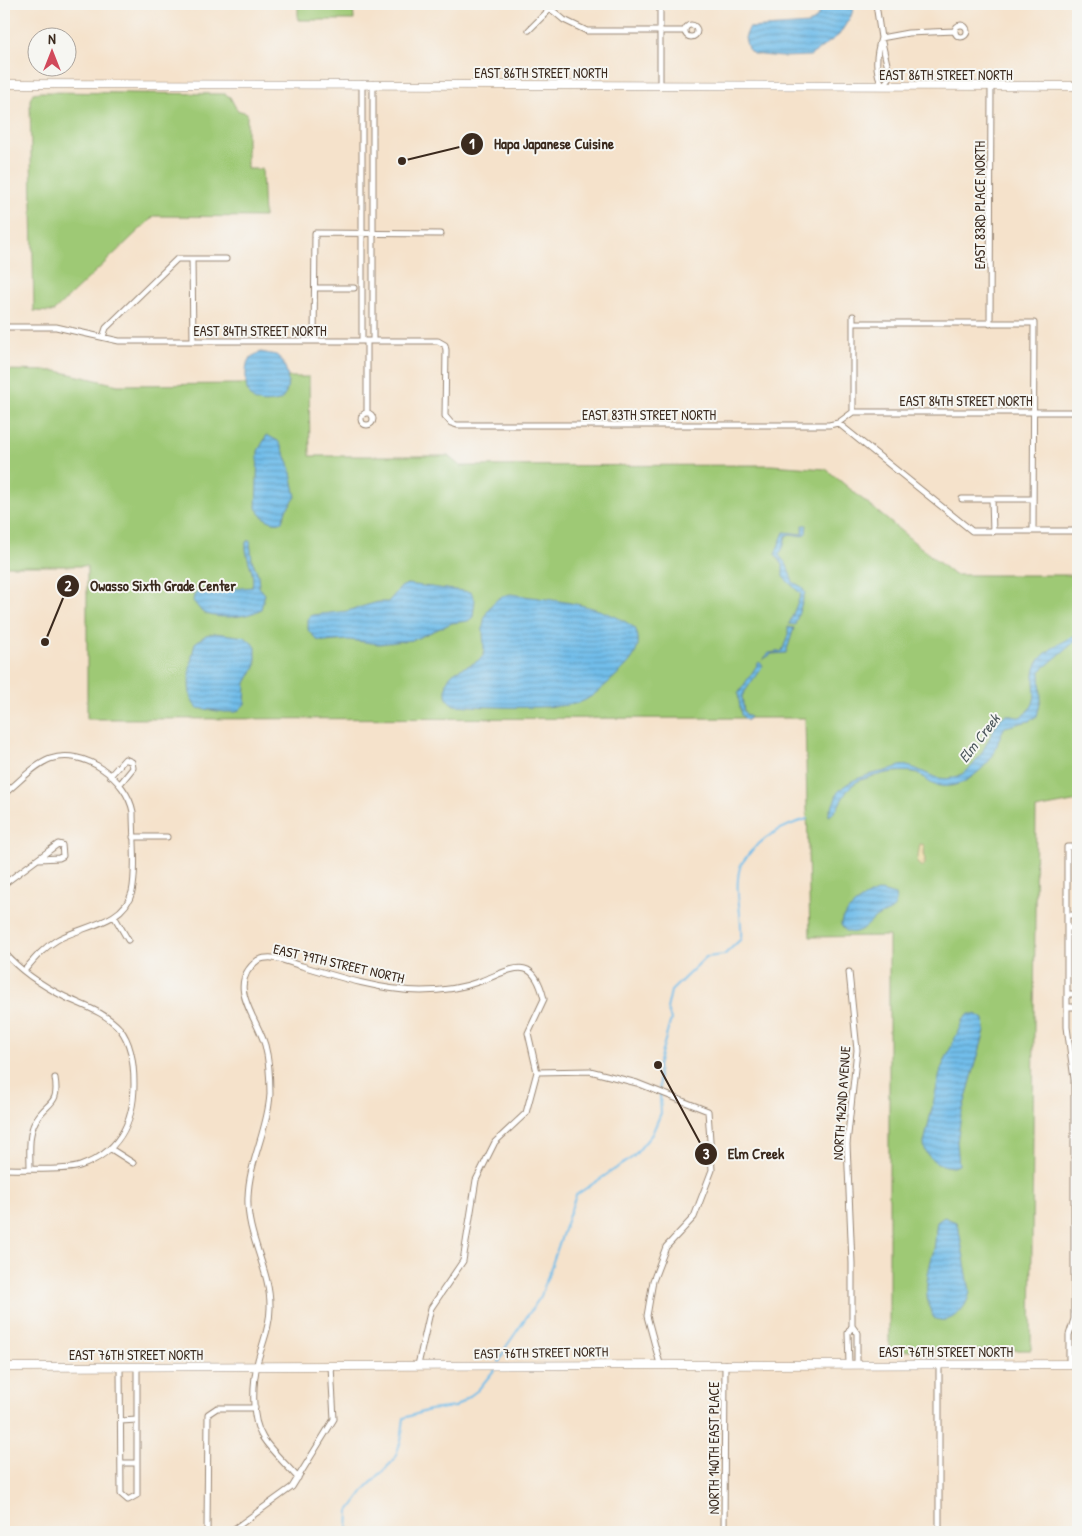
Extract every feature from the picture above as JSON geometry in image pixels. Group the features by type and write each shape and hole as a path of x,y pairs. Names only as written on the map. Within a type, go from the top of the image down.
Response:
{"main road":[{"name":"EAST 86TH STREET NORTH","path":"4,84 1078,86"},
{"name":"EAST 76TH STREET NORTH","path":"4,1367 1078,1364"}],"street":[{"path":"545,4 569,24 587,30 685,32"},
{"path":"660,4 660,85"},
{"path":"876,4 890,77 883,86 877,77 876,53 881,38"},
{"path":"529,30 550,9"},
{"path":"881,38 908,32 955,31"},
{"path":"362,84 362,234 368,341"},
{"path":"367,413 373,234 373,84"},
{"name":"EAST 83RD PLACE NORTH","path":"990,324 991,86"},
{"path":"314,341 315,233 441,234"},
{"path":"103,337 106,328 177,259 226,259"},
{"path":"192,259 193,341"},
{"path":"315,288 354,288"},
{"path":"853,316 853,412 838,423 967,528 979,532 1073,531"},
{"path":"853,323 1034,323 1033,531"},
{"name":"EAST 84TH STREET NORTH","path":"4,327 56,327 119,341 438,341 445,345 445,416"},
{"name":"EAST 84TH STREET NORTH","path":"853,412 1078,412"},
{"name":"EAST 83TH STREET NORTH","path":"445,416 451,423 457,424 829,425 838,423"},
{"path":"962,499 1033,499"},
{"path":"992,499 993,532"},
{"path":"4,794 44,763 58,757 80,759 91,762 120,784 132,807 132,890 123,908 114,916 56,940 40,952 24,971"},
{"path":"110,776 125,760 132,762 133,768 120,784"},
{"path":"133,837 167,837"},
{"path":"4,884 58,844 62,845 63,856 39,859"},
{"path":"1078,847 1068,847 1067,915 1068,1038 1074,1079 1074,1319 1077,1334 1078,1364"},
{"path":"1067,915 1078,915"},
{"path":"114,916 128,940"},
{"path":"1067,928 1078,928"},
{"path":"4,952 24,971 65,997 99,1012 120,1030 132,1056 134,1102 128,1123 111,1148 79,1167 4,1169"},
{"name":"EAST 79TH STREET NORTH","path":"257,1366 267,1332 270,1299 250,1230 248,1197 253,1164 263,1136 270,1093 265,1046 243,989 245,974 252,965 264,958 278,958 367,983 417,991 442,990 468,985 512,968 527,971 537,978 544,999 528,1033 537,1072"},
{"name":"NORTH 142ND AVENUE","path":"849,972 857,1050 847,1144 852,1263 852,1326 848,1332 853,1364"},
{"path":"1067,994 1078,994"},
{"path":"1067,1007 1078,1007"},
{"path":"418,1365 431,1308 463,1261 476,1180 494,1142 526,1112 537,1072 590,1071 638,1083 708,1111 712,1170 694,1217 666,1247 653,1281 647,1316 660,1364"},
{"path":"30,1169 32,1133 35,1122 57,1095 55,1078"},
{"path":"111,1148 133,1163"},
{"path":"1069,1364 1069,1335 1074,1319"},
{"name":"NORTH 142ND AVENUE","path":"852,1326 857,1333 853,1364"},
{"name":"NORTH 140TH EAST PLACE","path":"724,1532 725,1364"},
{"path":"939,1364 939,1532"},
{"path":"257,1366 255,1408 257,1426 263,1438 298,1478"},
{"path":"230,1532 282,1496 298,1478 334,1419 331,1366"},
{"path":"120,1367 121,1494 128,1500 137,1494 137,1367"},
{"path":"207,1532 206,1417 209,1411 217,1408 255,1408"},
{"path":"121,1420 137,1420"},
{"path":"121,1463 137,1463"}],"green space":[{"path":"298,4 353,4 354,20 298,20"},
{"path":"33,93 225,94 230,97 237,110 247,113 247,169 262,169 264,217 154,216 53,312 34,311 30,100"},
{"path":"4,370 57,371 118,385 245,384 289,377 309,377 310,456 448,456 460,466 771,465 826,469 954,575 1078,575 1078,801 1036,809 1031,1350 889,1351 889,936 810,937 805,718 87,719 87,566 4,566"}],"sand":[{"path":"920,844 924,845 925,864 922,867 917,863"}],"water":[{"path":"823,4 855,4 851,16 839,35 810,56 782,57 753,54 748,49 745,38 749,28 809,24 816,19"},
{"path":"261,352 276,355 284,364 288,385 286,392 279,401 259,402 254,400 248,392 246,377 248,362 251,357"},
{"path":"267,435 278,441 289,463 296,497 286,510 282,522 267,520 256,508 258,451"},
{"path":"803,525 807,525 806,533 803,536 790,534 786,536 779,555 787,565 793,582 802,587 805,593 795,625 789,624 801,594 783,577 783,565 775,554 784,532 803,534"},
{"path":"250,540 252,560 258,574 259,587 265,594 261,609 232,617 208,615 202,612 193,601 194,595 198,592 252,587 253,581 246,548 246,542"},
{"path":"407,584 471,592 475,600 473,617 468,621 452,623 413,640 379,644 349,640 325,642 317,640 308,630 308,619 312,615 347,611 378,602 388,602 401,587"},
{"path":"511,594 575,604 621,619 635,628 638,639 636,653 626,666 592,696 571,705 500,707 454,705 446,696 447,683 450,677 459,670 478,661 483,656 484,619 494,602 505,595"},
{"path":"788,627 794,628 786,653 772,654 762,660 769,653 782,651 788,635"},
{"path":"215,633 245,637 256,647 256,665 246,683 245,704 237,712 197,708 190,694 189,677 195,643 206,635"},
{"path":"1078,633 1078,639 1040,671 1041,700 1037,716 1029,721 1005,727 992,757 972,777 958,784 943,786 932,784 919,774 913,772 895,772 870,777 851,786 837,809 829,816 838,792 848,783 866,776 899,766 913,768 935,777 946,779 963,773 980,756 1001,719 1006,715 1020,717 1033,704 1035,669 1042,657 1051,649"},
{"path":"759,662 763,665 742,696 744,712 750,717 747,721 741,715 738,694"},
{"path":"881,891 895,895 896,901 893,909 877,917 857,932 848,932 844,929 841,925 845,914 862,899"},
{"path":"969,1014 975,1014 984,1019 985,1031 961,1116 957,1142 959,1165 953,1167 938,1163 929,1157 924,1143 941,1069 963,1020"},
{"path":"944,1217 956,1222 959,1230 970,1291 966,1303 958,1314 947,1320 940,1320 934,1318 930,1310 927,1284 935,1246 937,1222"}],"waterway":[{"name":"Elm Creek","path":"499,1362 506,1347 541,1296 576,1195 633,1157 652,1134 661,1113 658,1065 671,1019 667,1009 671,991 706,957 724,955 741,939 738,886 742,863 755,847 771,835 807,819"},
{"name":"Elm Creek","path":"348,1532 349,1511 366,1488 394,1460 401,1441 404,1418 429,1410 455,1407 478,1390 495,1369"}],"place":[{"name":"Hapa Japanese Cuisine","path":"402,161"},
{"name":"Owasso Sixth Grade Center","path":"45,642"},
{"name":"Elm Creek","path":"658,1065"}]}
